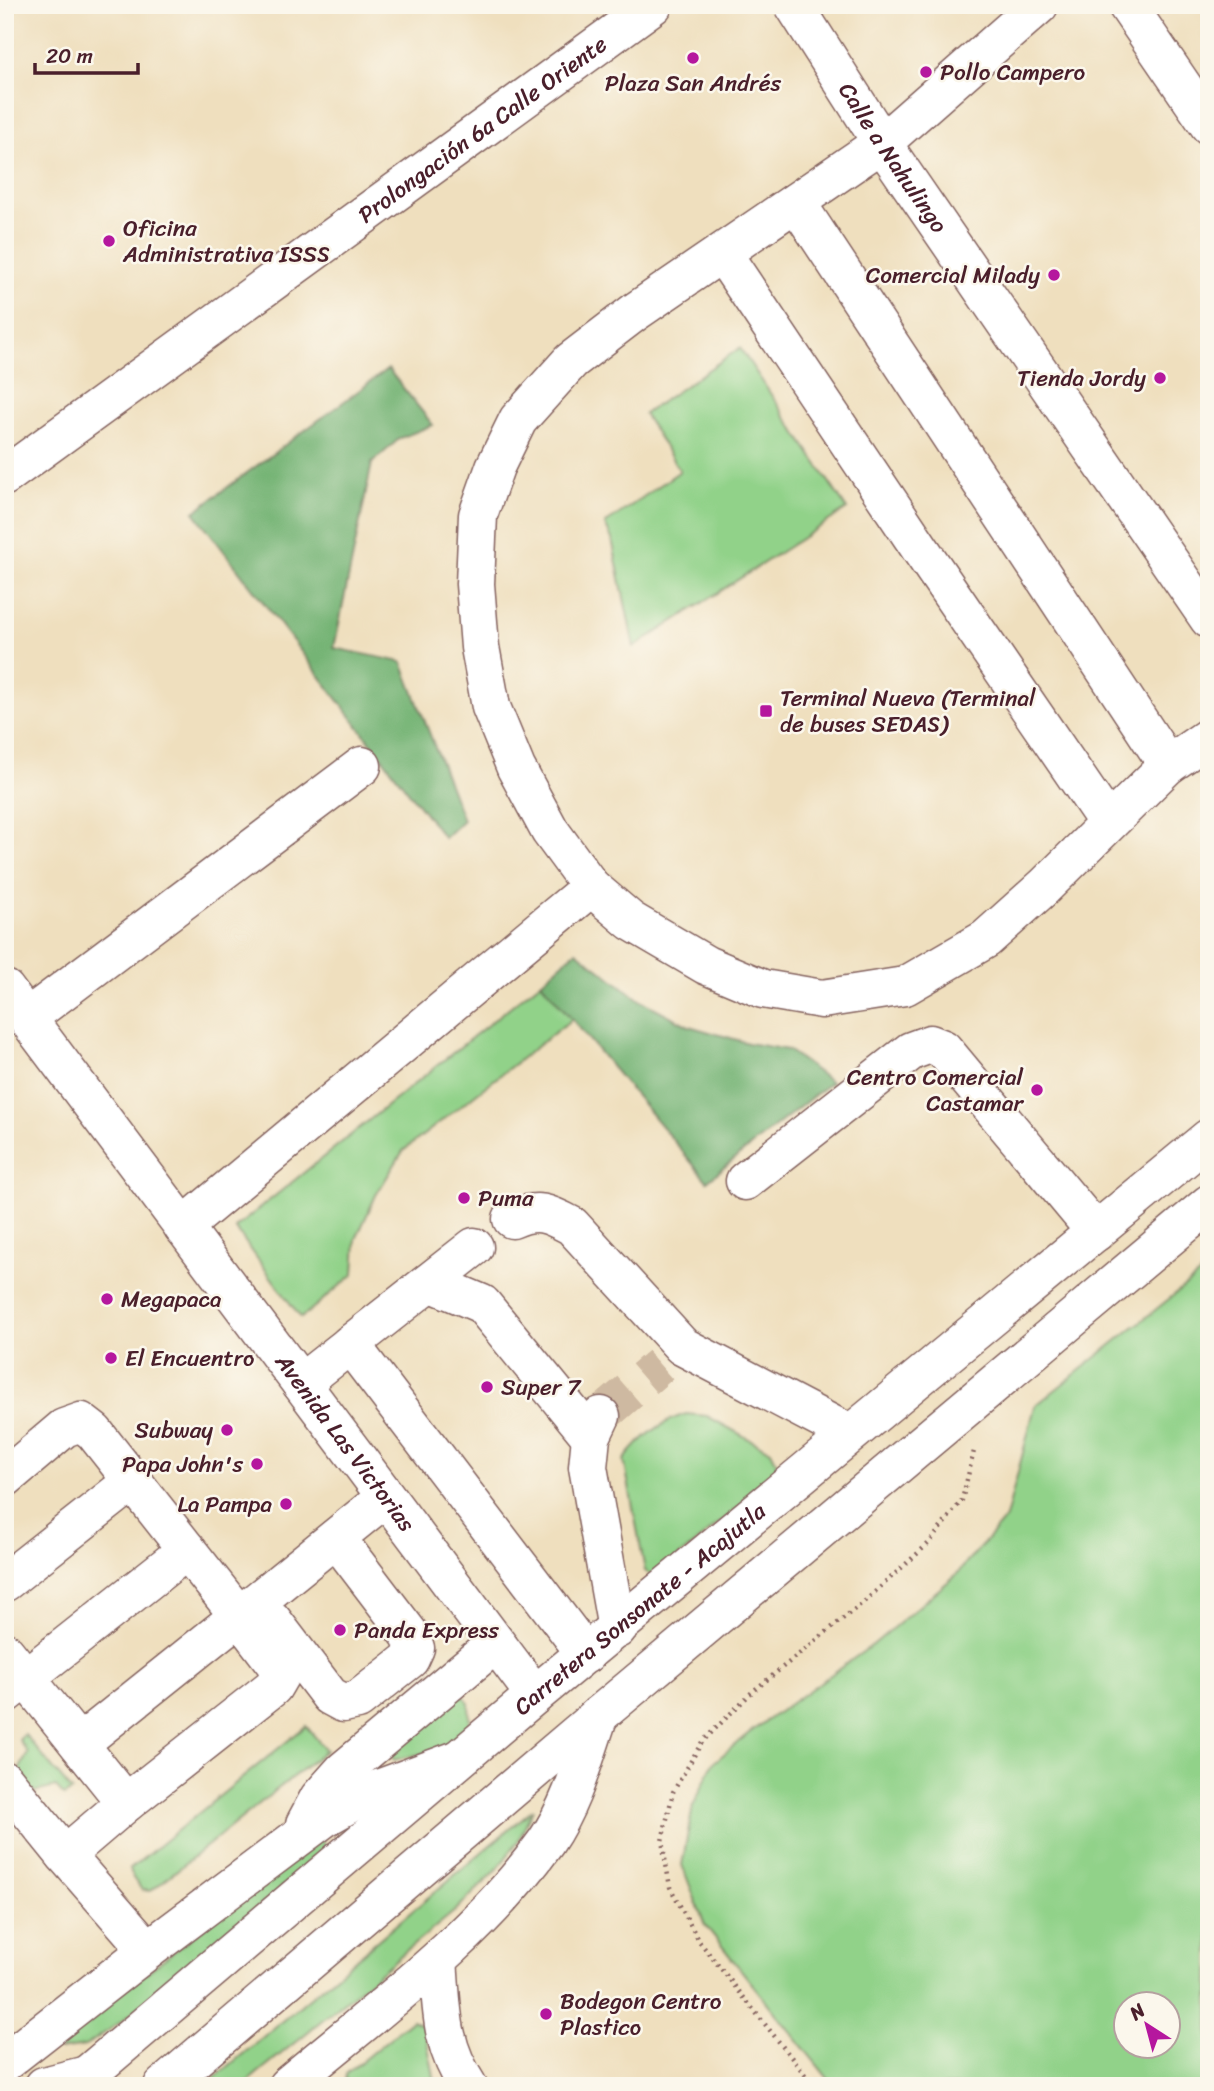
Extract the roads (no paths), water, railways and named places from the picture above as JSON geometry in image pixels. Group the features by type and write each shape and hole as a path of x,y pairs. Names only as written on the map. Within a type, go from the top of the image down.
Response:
{"main road":[{"name":"Prolongación 6a Calle Oriente","path":"5,476 653,5"},
{"path":"1039,5 882,143 635,312 571,361 518,420 495,467 478,514 475,584 480,647 491,707 516,768 545,821 591,887 631,920 706,965 763,989 822,999 905,986 986,939 1044,887 1168,765 1209,737"},
{"path":"1126,5 1209,125"},
{"name":"Calle a Nahulingo","path":"799,7 882,143 1209,619"},
{"path":"796,202 1168,765"},
{"path":"722,253 920,550 1108,822"},
{"path":"16,1004 362,766"},
{"path":"183,1227 591,887"},
{"name":"Avenida Las Victorias","path":"16,1004 535,1695"},
{"path":"744,1181 911,1051 930,1044 943,1049 1096,1232"},
{"name":"Carretera Sonsonate - Acajutla","path":"81,2080 535,1695 1209,1138"},
{"path":"163,2086 599,1715 1209,1204"},
{"path":"512,1219 528,1212 551,1214 572,1226 671,1356 850,1434"},
{"path":"300,1383 474,1247"},
{"path":"429,1282 482,1304 596,1426 588,1467 617,1629"},
{"path":"350,1344 586,1654"},
{"path":"5,1478 64,1429 81,1422 93,1432 187,1550 248,1609 330,1696 342,1703 358,1700 410,1659 415,1648 410,1635 336,1538"},
{"path":"5,1582 133,1481"},
{"path":"79,1744 386,1497"},
{"path":"126,1803 79,1744 12,1675 187,1550"},
{"path":"65,1854 273,1687 280,1675 248,1609"},
{"path":"300,1836 318,1798 344,1770 495,1644"},
{"path":"287,2086 438,1960 505,1893 547,1841 572,1794 599,1715"},
{"path":"5,2062 324,1818 370,1792 462,1758"},
{"path":"5,1781 148,1950"},
{"path":"438,1960 443,2026 449,2051 468,2086"},
{"path":"44,2086 81,2080"}],"tunnel":[{"path":"601,1416 660,1365"}],"place":[{"name":"Plaza San Andrés","path":"693,58"},
{"name":"Pollo Campero","path":"926,72"},
{"name":"Oficina Administrativa ISSS","path":"109,241"},
{"name":"Comercial Milady","path":"1054,275"},
{"name":"Tienda Jordy","path":"1160,378"},
{"name":"Terminal Nueva (Terminal de buses SEDAS)","path":"766,711"},
{"name":"Centro Comercial Castamar","path":"1037,1090"},
{"name":"Puma","path":"464,1198"},
{"name":"Megapaca","path":"107,1299"},
{"name":"El Encuentro","path":"111,1358"},
{"name":"Super 7","path":"487,1387"},
{"name":"Subway","path":"227,1430"},
{"name":"Papa John's","path":"257,1464"},
{"name":"La Pampa","path":"286,1504"},
{"name":"Panda Express","path":"340,1630"},
{"name":"Bodegon Centro Plastico","path":"546,2014"}]}
